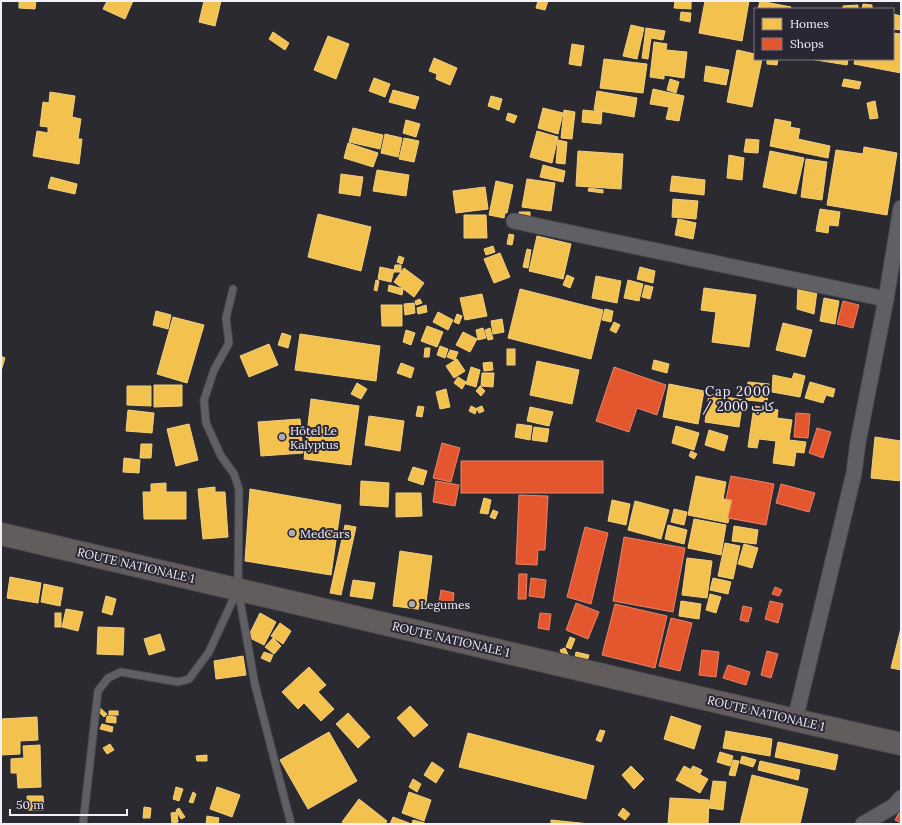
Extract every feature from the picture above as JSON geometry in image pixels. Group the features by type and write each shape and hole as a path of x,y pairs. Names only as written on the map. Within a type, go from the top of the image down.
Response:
{"main road":[{"name":"ROUTE NATIONALE 1","path":"1,534 901,744"}],"street":[{"path":"795,720 854,473 858,442 892,296 901,208"},
{"path":"514,221 892,296"},
{"path":"863,824 894,806 901,798"}],"lane":[{"path":"233,289 226,318 229,343 214,370 204,400 206,423 220,456 234,474 239,489 238,589 255,685 291,824"},
{"path":"84,824 98,691 108,678 121,672 178,682 189,680 209,652 238,589"}],"building: Homes":[{"path":"19,1 36,1 35,9 19,8"},
{"path":"107,1 133,1 125,19 103,9"},
{"path":"204,1 221,1 215,26 199,22"},
{"path":"538,1 548,1 545,10 536,8"},
{"path":"675,1 691,1 691,9 674,8"},
{"path":"705,1 749,1 742,41 699,33"},
{"path":"760,1 791,7 790,8 758,8"},
{"path":"863,4 872,5 872,8 862,8"},
{"path":"858,5 858,8 843,8 843,6"},
{"path":"681,12 691,13 690,22 680,20"},
{"path":"894,14 901,16 901,30 894,29"},
{"path":"631,25 644,28 637,59 623,56"},
{"path":"646,28 665,31 663,40 651,38 648,59 642,58"},
{"path":"273,32 289,43 285,50 269,39"},
{"path":"894,33 901,34 901,73 854,64 855,60 894,60"},
{"path":"328,36 349,44 336,79 314,70"},
{"path":"654,42 667,44 666,50 687,52 684,78 664,75 664,79 650,77"},
{"path":"572,44 584,46 581,66 569,64"},
{"path":"737,50 754,54 754,60 762,60 752,107 727,102"},
{"path":"434,58 457,68 450,85 436,79 437,74 429,71"},
{"path":"604,59 647,64 643,93 600,88"},
{"path":"767,60 778,60 777,65 767,64"},
{"path":"816,60 848,60 847,65"},
{"path":"706,66 729,70 726,85 704,81"},
{"path":"374,78 390,84 385,97 369,91"},
{"path":"670,79 679,82 676,93 667,90"},
{"path":"844,79 861,82 859,89 842,86"},
{"path":"653,89 684,96 679,121 666,119 669,107 650,104"},
{"path":"393,90 419,97 415,109 389,102"},
{"path":"597,91 637,98 634,117 594,110"},
{"path":"50,92 75,96 72,117 81,119 78,139 82,139 79,164 33,156 37,131 48,133 48,127 40,126 43,102 49,103"},
{"path":"491,96 502,99 499,110 488,106"},
{"path":"875,101 878,118 870,119 867,103"},
{"path":"543,108 563,113 558,134 538,128"},
{"path":"564,110 575,112 572,139 561,138"},
{"path":"583,110 602,112 601,124 582,122"},
{"path":"508,113 517,116 514,123 506,120"},
{"path":"775,119 791,122 790,127 800,129 798,139 830,146 828,158 770,146"},
{"path":"406,120 420,124 416,137 403,133"},
{"path":"353,128 383,135 380,149 349,142"},
{"path":"537,131 558,137 552,163 530,157"},
{"path":"385,134 402,138 398,157 381,153"},
{"path":"404,138 419,141 414,162 399,159"},
{"path":"746,139 759,140 758,153 744,152"},
{"path":"558,140 567,142 565,164 556,163"},
{"path":"348,143 378,153 373,167 344,158"},
{"path":"864,147 897,153 887,215 827,205 836,150 863,154"},
{"path":"578,151 623,154 621,189 576,186"},
{"path":"770,151 804,158 796,194 763,187"},
{"path":"729,155 744,158 742,180 727,178"},
{"path":"806,159 827,162 822,200 801,197"},
{"path":"543,165 565,171 563,182 540,177"},
{"path":"377,170 409,175 406,196 373,191"},
{"path":"341,174 363,177 360,196 339,193"},
{"path":"672,176 705,180 704,195 670,191"},
{"path":"51,177 77,184 75,194 48,188"},
{"path":"527,179 555,183 551,211 522,207"},
{"path":"496,181 513,185 507,213 505,213 504,218 489,215"},
{"path":"485,187 488,209 456,213 453,191"},
{"path":"589,188 603,190 603,193 588,191"},
{"path":"673,199 698,201 696,219 672,217"},
{"path":"820,209 840,212 838,226 829,225 828,233 816,231"},
{"path":"519,212 530,212 530,217 519,216"},
{"path":"318,214 371,227 361,271 308,257"},
{"path":"464,215 486,215 487,238 464,238"},
{"path":"678,219 696,223 693,239 675,235"},
{"path":"509,234 514,235 512,245 507,244"},
{"path":"537,236 571,244 563,279 529,271"},
{"path":"493,246 495,252 486,255 484,249"},
{"path":"527,249 531,250 528,268 523,267"},
{"path":"500,253 510,277 494,283 484,259"},
{"path":"399,256 404,258 402,264 397,262"},
{"path":"395,265 401,265 401,272 394,272"},
{"path":"380,267 394,270 391,282 378,279"},
{"path":"640,267 655,271 653,283 637,279"},
{"path":"404,268 424,283 414,297 394,282"},
{"path":"567,275 574,278 570,288 563,285"},
{"path":"596,276 621,281 617,303 592,298"},
{"path":"376,280 379,281 377,291 374,290"},
{"path":"628,280 643,284 639,301 624,298"},
{"path":"389,285 403,289 402,295 388,291"},
{"path":"645,285 653,287 650,299 642,297"},
{"path":"798,287 817,291 814,314 797,309"},
{"path":"704,288 756,295 749,347 712,342 716,312 701,310"},
{"path":"520,289 603,310 591,359 508,338"},
{"path":"482,294 487,316 465,320 460,298"},
{"path":"824,298 839,301 835,324 820,321"},
{"path":"420,299 422,303 416,305 415,301"},
{"path":"414,303 415,313 405,315 404,304"},
{"path":"381,305 402,305 402,326 382,326"},
{"path":"426,305 427,312 418,314 417,308"},
{"path":"605,309 613,311 611,322 602,320"},
{"path":"156,311 171,315 168,329 153,325"},
{"path":"438,312 453,320 448,330 433,322"},
{"path":"457,314 462,316 459,324 454,322"},
{"path":"173,317 204,325 187,383 157,374"},
{"path":"502,319 504,332 493,334 491,321"},
{"path":"614,322 620,325 616,333 610,330"},
{"path":"783,323 812,330 805,357 776,350"},
{"path":"427,326 443,332 437,347 421,341"},
{"path":"483,328 486,338 478,340 476,330"},
{"path":"490,328 493,339 488,340 485,330"},
{"path":"406,330 415,333 411,345 403,342"},
{"path":"463,332 477,339 470,352 456,345"},
{"path":"282,333 291,336 288,348 278,345"},
{"path":"300,334 380,346 376,381 295,370"},
{"path":"269,344 278,365 249,377 240,356"},
{"path":"440,346 448,349 445,358 437,355"},
{"path":"425,348 430,348 429,357 424,357"},
{"path":"507,349 515,349 515,365 507,365"},
{"path":"450,350 458,352 455,360 447,357"},
{"path":"1,356 5,358 1,371"},
{"path":"457,359 465,371 454,378 446,366"},
{"path":"654,360 669,364 667,373 652,369"},
{"path":"537,361 579,370 572,404 530,395"},
{"path":"492,362 493,370 484,371 483,363"},
{"path":"401,363 414,368 411,378 397,373"},
{"path":"471,367 480,370 476,387 466,384"},
{"path":"482,373 494,373 493,387 481,386"},
{"path":"794,373 805,376 800,397 772,392 773,375 792,379"},
{"path":"458,377 466,382 462,389 454,383"},
{"path":"748,382 769,384 767,402 746,400"},
{"path":"810,382 835,389 833,397 826,395 823,403 805,398"},
{"path":"357,383 367,389 361,399 351,394"},
{"path":"669,384 704,391 698,424 663,417"},
{"path":"154,385 182,385 182,406 154,407"},
{"path":"127,386 151,386 151,406 127,405"},
{"path":"480,386 485,391 481,396 476,391"},
{"path":"446,389 450,407 440,409 436,392"},
{"path":"709,394 743,400 739,427 705,422"},
{"path":"311,399 359,406 351,465 304,459"},
{"path":"418,406 424,407 422,417 416,416"},
{"path":"471,406 477,409 475,414 469,411"},
{"path":"482,406 484,411 479,413 477,408"},
{"path":"754,406 778,410 777,418 792,420 789,440 806,442 804,453 796,452 794,466 773,463 776,441 759,439 757,448 748,447"},
{"path":"530,407 553,412 549,426 527,421"},
{"path":"128,410 154,413 152,433 126,431"},
{"path":"369,416 404,421 400,451 365,445"},
{"path":"300,419 303,453 261,456 258,422"},
{"path":"189,424 198,460 176,466 167,429"},
{"path":"517,424 532,426 530,440 515,437"},
{"path":"676,426 699,433 694,450 672,443"},
{"path":"534,427 549,429 547,442 532,440"},
{"path":"709,430 728,436 724,451 705,445"},
{"path":"875,437 901,441 901,481 871,478"},
{"path":"141,444 152,444 151,458 140,458"},
{"path":"691,451 697,454 694,459 689,456"},
{"path":"124,458 140,460 139,473 123,472"},
{"path":"413,467 427,471 423,485 408,480"},
{"path":"696,476 726,482 723,499 732,500 728,523 688,515"},
{"path":"361,481 389,483 388,507 360,505"},
{"path":"166,483 166,492 186,492 186,519 144,519 143,492 151,492 151,484"},
{"path":"215,487 215,492 225,492 228,537 203,539 198,489"},
{"name":"MedCars","path":"250,489 341,505 331,575 245,561"},
{"path":"396,493 421,493 422,516 396,517"},
{"path":"484,498 491,500 488,514 480,513"},
{"path":"612,500 630,504 626,525 608,521"},
{"path":"635,501 669,510 661,539 628,530"},
{"path":"674,509 687,512 684,525 671,522"},
{"path":"493,510 498,512 495,519 490,517"},
{"path":"694,519 726,525 721,555 688,548"},
{"path":"345,525 356,527 341,595 330,593"},
{"path":"668,525 687,530 684,544 665,539"},
{"path":"734,526 758,530 756,544 732,541"},
{"path":"725,543 740,546 733,579 718,576"},
{"path":"744,544 758,548 752,568 738,564"},
{"path":"400,551 432,556 425,610 393,606"},
{"path":"687,558 712,561 707,598 682,595"},
{"path":"10,577 41,583 38,603 7,598"},
{"path":"713,578 731,582 728,594 710,590"},
{"path":"353,580 375,583 372,599 350,596"},
{"path":"44,584 63,588 60,606 41,602"},
{"path":"710,594 721,597 716,613 706,610"},
{"path":"106,596 116,599 112,615 102,612"},
{"path":"681,601 701,604 699,619 679,616"},
{"path":"66,609 83,612 78,631 62,627"},
{"path":"55,613 61,613 61,627 55,627"},
{"path":"260,613 276,622 264,645 248,637"},
{"path":"280,623 291,631 283,644 271,636"},
{"path":"98,627 124,628 123,655 97,654"},
{"path":"901,628 901,670 891,668"},
{"path":"160,634 165,650 149,655 144,639"},
{"path":"570,637 575,639 571,649 566,647"},
{"path":"273,638 281,646 274,654 265,647"},
{"path":"565,648 571,661 566,663 560,650"},
{"path":"264,652 273,655 270,662 261,658"},
{"path":"576,652 589,655 587,661 575,658"},
{"path":"243,656 246,675 216,679 214,661"},
{"path":"309,667 326,685 318,692 334,709 321,721 304,703 298,709 282,692"},
{"path":"410,706 428,725 414,737 397,718"},
{"path":"100,708 107,714 104,717 98,711"},
{"path":"109,711 118,711 118,715 109,715"},
{"path":"348,713 370,737 358,748 336,724"},
{"path":"107,716 116,717 116,723 106,722"},
{"path":"671,716 701,726 694,749 664,739"},
{"path":"37,717 38,740 20,741 20,754 1,755 1,719"},
{"path":"102,724 113,727 112,732 100,729"},
{"path":"600,730 605,731 601,742 596,740"},
{"path":"726,731 772,739 770,756 723,748"},
{"path":"329,732 357,781 308,809 280,760"},
{"path":"468,733 594,766 586,799 459,767"},
{"path":"778,742 838,755 835,770 775,757"},
{"path":"110,744 114,750 107,754 103,748"},
{"path":"40,745 41,787 18,788 17,773 11,773 11,759 24,758 23,746"},
{"path":"720,752 733,756 730,766 717,762"},
{"path":"207,755 207,761 197,761 196,756"},
{"path":"742,756 756,760 753,767 740,763"},
{"path":"733,760 739,761 735,776 729,775"},
{"path":"760,761 800,770 798,780 758,770"},
{"path":"432,762 444,770 436,783 424,775"},
{"path":"631,766 644,779 634,789 622,775"},
{"path":"684,766 708,779 700,793 676,780"},
{"path":"693,766 702,770 700,774 691,769"},
{"path":"752,775 808,789 800,824 740,824"},
{"path":"413,779 421,784 417,792 409,787"},
{"path":"713,781 726,782 723,810 709,808"},
{"path":"176,787 183,789 179,801 173,799"},
{"path":"217,787 240,795 232,817 210,809"},
{"path":"193,792 196,794 193,803 189,802"},
{"path":"409,792 431,800 424,821 402,813"},
{"path":"27,796 43,796 44,810 28,810"},
{"path":"670,798 709,800 708,824 668,824"},
{"path":"359,799 387,821 385,824 345,824 342,822"},
{"path":"144,807 151,808 150,818 143,818"},
{"path":"179,808 185,817 181,819 176,810"},
{"path":"623,808 630,814 625,820 618,815"},
{"path":"177,812 178,822 172,823 171,813"},
{"path":"207,816 219,818 218,824 206,824"},
{"path":"393,817 409,823 409,824 390,824"},
{"path":"413,820 425,823 425,824 412,824"},
{"path":"551,820 590,824 551,824"}],"building: Shops":[{"path":"843,301 859,305 853,328 837,324"},
{"path":"614,367 666,385 657,415 637,408 629,432 596,421"},
{"path":"796,413 810,414 808,438 794,437"},
{"path":"817,428 831,432 823,458 809,453"},
{"path":"442,443 460,448 451,482 433,478"},
{"path":"461,461 603,461 603,493 461,493"},
{"path":"731,476 774,484 766,525 728,518 732,500 726,499"},
{"path":"436,481 459,485 455,506 433,502"},
{"path":"781,484 815,493 809,512 776,503"},
{"path":"519,495 548,496 545,550 538,550 537,565 516,564"},
{"path":"585,527 608,533 591,604 567,597"},
{"path":"624,537 685,548 673,612 613,601"},
{"path":"519,574 527,574 526,599 518,599"},
{"path":"531,578 546,580 544,598 529,596"},
{"path":"775,587 782,590 779,596 772,594"},
{"path":"441,590 454,593 452,610 438,608"},
{"path":"770,601 783,604 778,623 765,619"},
{"path":"576,603 599,612 588,639 566,630"},
{"path":"615,604 667,616 655,668 602,655"},
{"path":"743,606 752,608 748,622 740,620"},
{"path":"540,613 551,614 549,630 538,628"},
{"path":"671,618 692,623 680,671 659,666"},
{"path":"702,650 719,652 716,677 699,675"},
{"path":"767,651 778,654 771,678 761,675"},
{"path":"728,665 750,672 746,685 723,678"},
{"path":"901,809 901,823 895,820"}],"place":[{"name":"Hôtel Le Kalyptus","path":"282,437"},
{"name":"MedCars","path":"292,533"},
{"name":"Legumes","path":"412,604"}],"district":[{"name":"Cap 2000 / كاب 2000","path":"738,398"}]}
